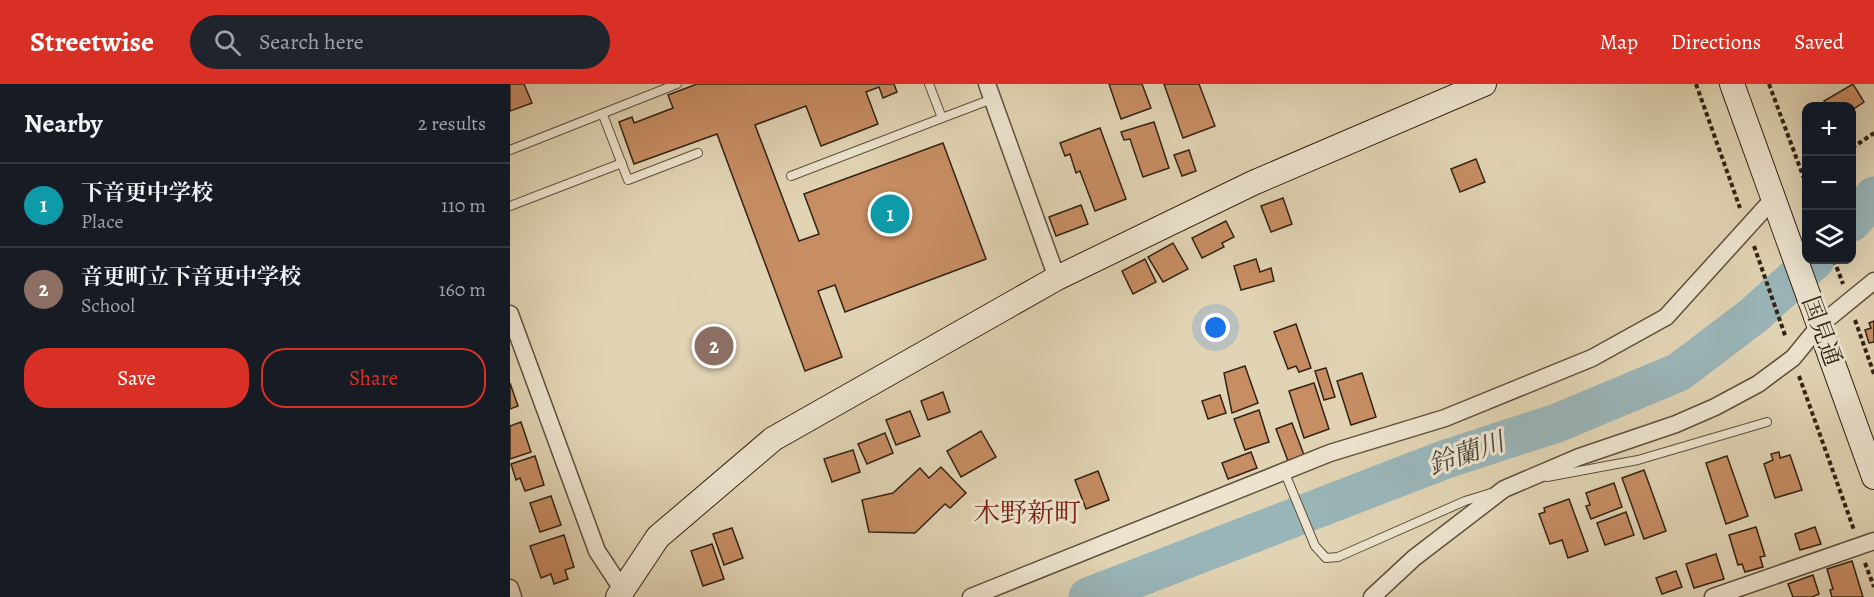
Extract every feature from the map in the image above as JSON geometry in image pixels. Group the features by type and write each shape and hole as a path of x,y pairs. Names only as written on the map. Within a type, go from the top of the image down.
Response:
{"street":[{"path":"510,314 597,551 620,593 658,537 773,439 1057,278 1253,183 1484,84"},
{"name":"国見通","path":"1732,84 1874,477"},
{"path":"990,91 1057,278"},
{"path":"971,597 1330,453 1445,418 1592,358 1666,317 1774,198"},
{"path":"1372,597 1414,558 1504,489 1579,457 1676,424 1715,408 1758,384 1792,358 1820,325 1874,281"},
{"path":"1713,597 1867,544"},
{"path":"510,588 513,597"}],"lane":[{"path":"510,150 677,84"},
{"path":"929,84 942,118"},
{"path":"790,176 942,118 990,91"},
{"path":"603,115 628,180 698,153"},
{"path":"510,206 622,163"},
{"path":"1520,483 1638,460 1767,422"},
{"path":"1284,471 1315,546 1326,558 1338,557 1465,501 1504,489"}],"path":[{"path":"1696,84 1760,261 1792,358 1867,544 1874,587"},
{"path":"1769,84 1802,167"},
{"path":"1856,145 1874,133"},
{"path":"1836,264 1839,272"}],"building":[{"path":"510,84 524,84 532,103 510,111"},
{"path":"697,84 894,84 897,92 883,98 879,87 866,92 878,124 821,146 806,106 755,125 799,241 819,234 804,194 943,143 986,259 845,312 835,285 818,291 842,357 805,371 717,134 634,164 619,122 632,117 634,123 673,108 668,95"},
{"path":"1109,84 1142,84 1151,108 1121,119"},
{"path":"1164,84 1199,84 1215,126 1183,138"},
{"path":"1853,84 1864,102 1856,107 1856,102 1824,101"},
{"path":"1154,122 1169,168 1143,177 1130,139 1124,140 1121,132"},
{"path":"1100,128 1126,199 1095,211 1080,171 1076,173 1070,154 1065,156 1060,143"},
{"path":"1189,150 1196,171 1182,176 1174,155"},
{"path":"1476,159 1485,182 1460,192 1451,169"},
{"path":"1283,198 1292,224 1271,232 1261,206"},
{"path":"1081,205 1088,224 1056,236 1049,217"},
{"path":"1226,221 1234,237 1222,243 1224,247 1202,258 1192,238"},
{"path":"1173,243 1188,269 1163,282 1148,257"},
{"path":"1145,259 1156,282 1133,294 1122,271"},
{"path":"1256,259 1260,272 1271,268 1274,281 1241,290 1234,266"},
{"path":"1874,321 1874,342 1869,343 1865,330 1871,328 1869,323"},
{"path":"1296,324 1311,368 1299,372 1296,366 1288,369 1274,332"},
{"path":"1245,366 1258,403 1232,413 1224,373"},
{"path":"1326,368 1335,397 1324,400 1315,371"},
{"path":"1362,373 1376,417 1351,425 1337,381"},
{"path":"510,383 518,406 510,409"},
{"path":"1314,383 1329,429 1304,438 1289,391"},
{"path":"943,392 950,412 928,420 921,401"},
{"path":"1220,395 1226,413 1208,419 1202,401"},
{"path":"1259,410 1269,442 1245,450 1234,419"},
{"path":"910,411 920,436 896,445 886,420"},
{"path":"521,422 531,452 510,459 510,426"},
{"path":"1292,423 1304,455 1288,461 1276,429"},
{"path":"981,431 996,457 961,477 947,451"},
{"path":"885,433 893,453 867,464 858,444"},
{"path":"853,450 860,472 832,482 824,459"},
{"path":"1251,452 1257,468 1228,479 1222,463"},
{"path":"1779,452 1780,458 1790,455 1802,490 1775,498 1764,464 1773,460 1771,454"},
{"path":"535,456 544,485 525,491 520,478 516,480 511,464"},
{"path":"1727,456 1748,516 1726,524 1706,463"},
{"path":"941,467 966,493 950,508 945,504 915,533 869,532 862,500 893,493 920,468 929,478"},
{"path":"1644,470 1666,531 1644,539 1622,478"},
{"path":"1098,471 1109,500 1086,509 1075,480"},
{"path":"1614,483 1622,507 1591,519 1586,506 1590,505 1586,493"},
{"path":"551,496 561,525 540,532 530,503"},
{"path":"1569,499 1588,551 1568,558 1562,540 1550,544 1539,514 1545,512 1544,508"},
{"path":"1626,512 1634,535 1605,545 1597,523"},
{"path":"1756,527 1765,556 1760,557 1763,567 1745,572 1742,564 1738,565 1729,535"},
{"path":"1815,527 1821,544 1800,550 1795,534"},
{"path":"732,528 743,558 724,565 713,534"},
{"path":"564,535 574,567 565,570 568,579 554,584 551,574 541,578 530,546"},
{"path":"712,544 724,579 703,586 691,551"},
{"path":"1716,554 1724,579 1694,588 1686,564"},
{"path":"1852,561 1863,597 1832,597 1830,590 1833,589 1827,569"},
{"path":"1676,571 1682,587 1662,594 1656,578"},
{"path":"1813,575 1819,594 1812,597 1793,597 1788,584"}],"waterway":[{"name":"鈴蘭川","path":"1856,217 1874,196"},
{"name":"鈴蘭川","path":"1088,597 1446,459 1557,423 1679,372 1754,315 1811,264"}],"place":[{"name":"下音更中学校","path":"890,214"},
{"name":"音更町立下音更中学校","path":"714,346"}],"district":[{"name":"木野新町","path":"1027,513"}]}
